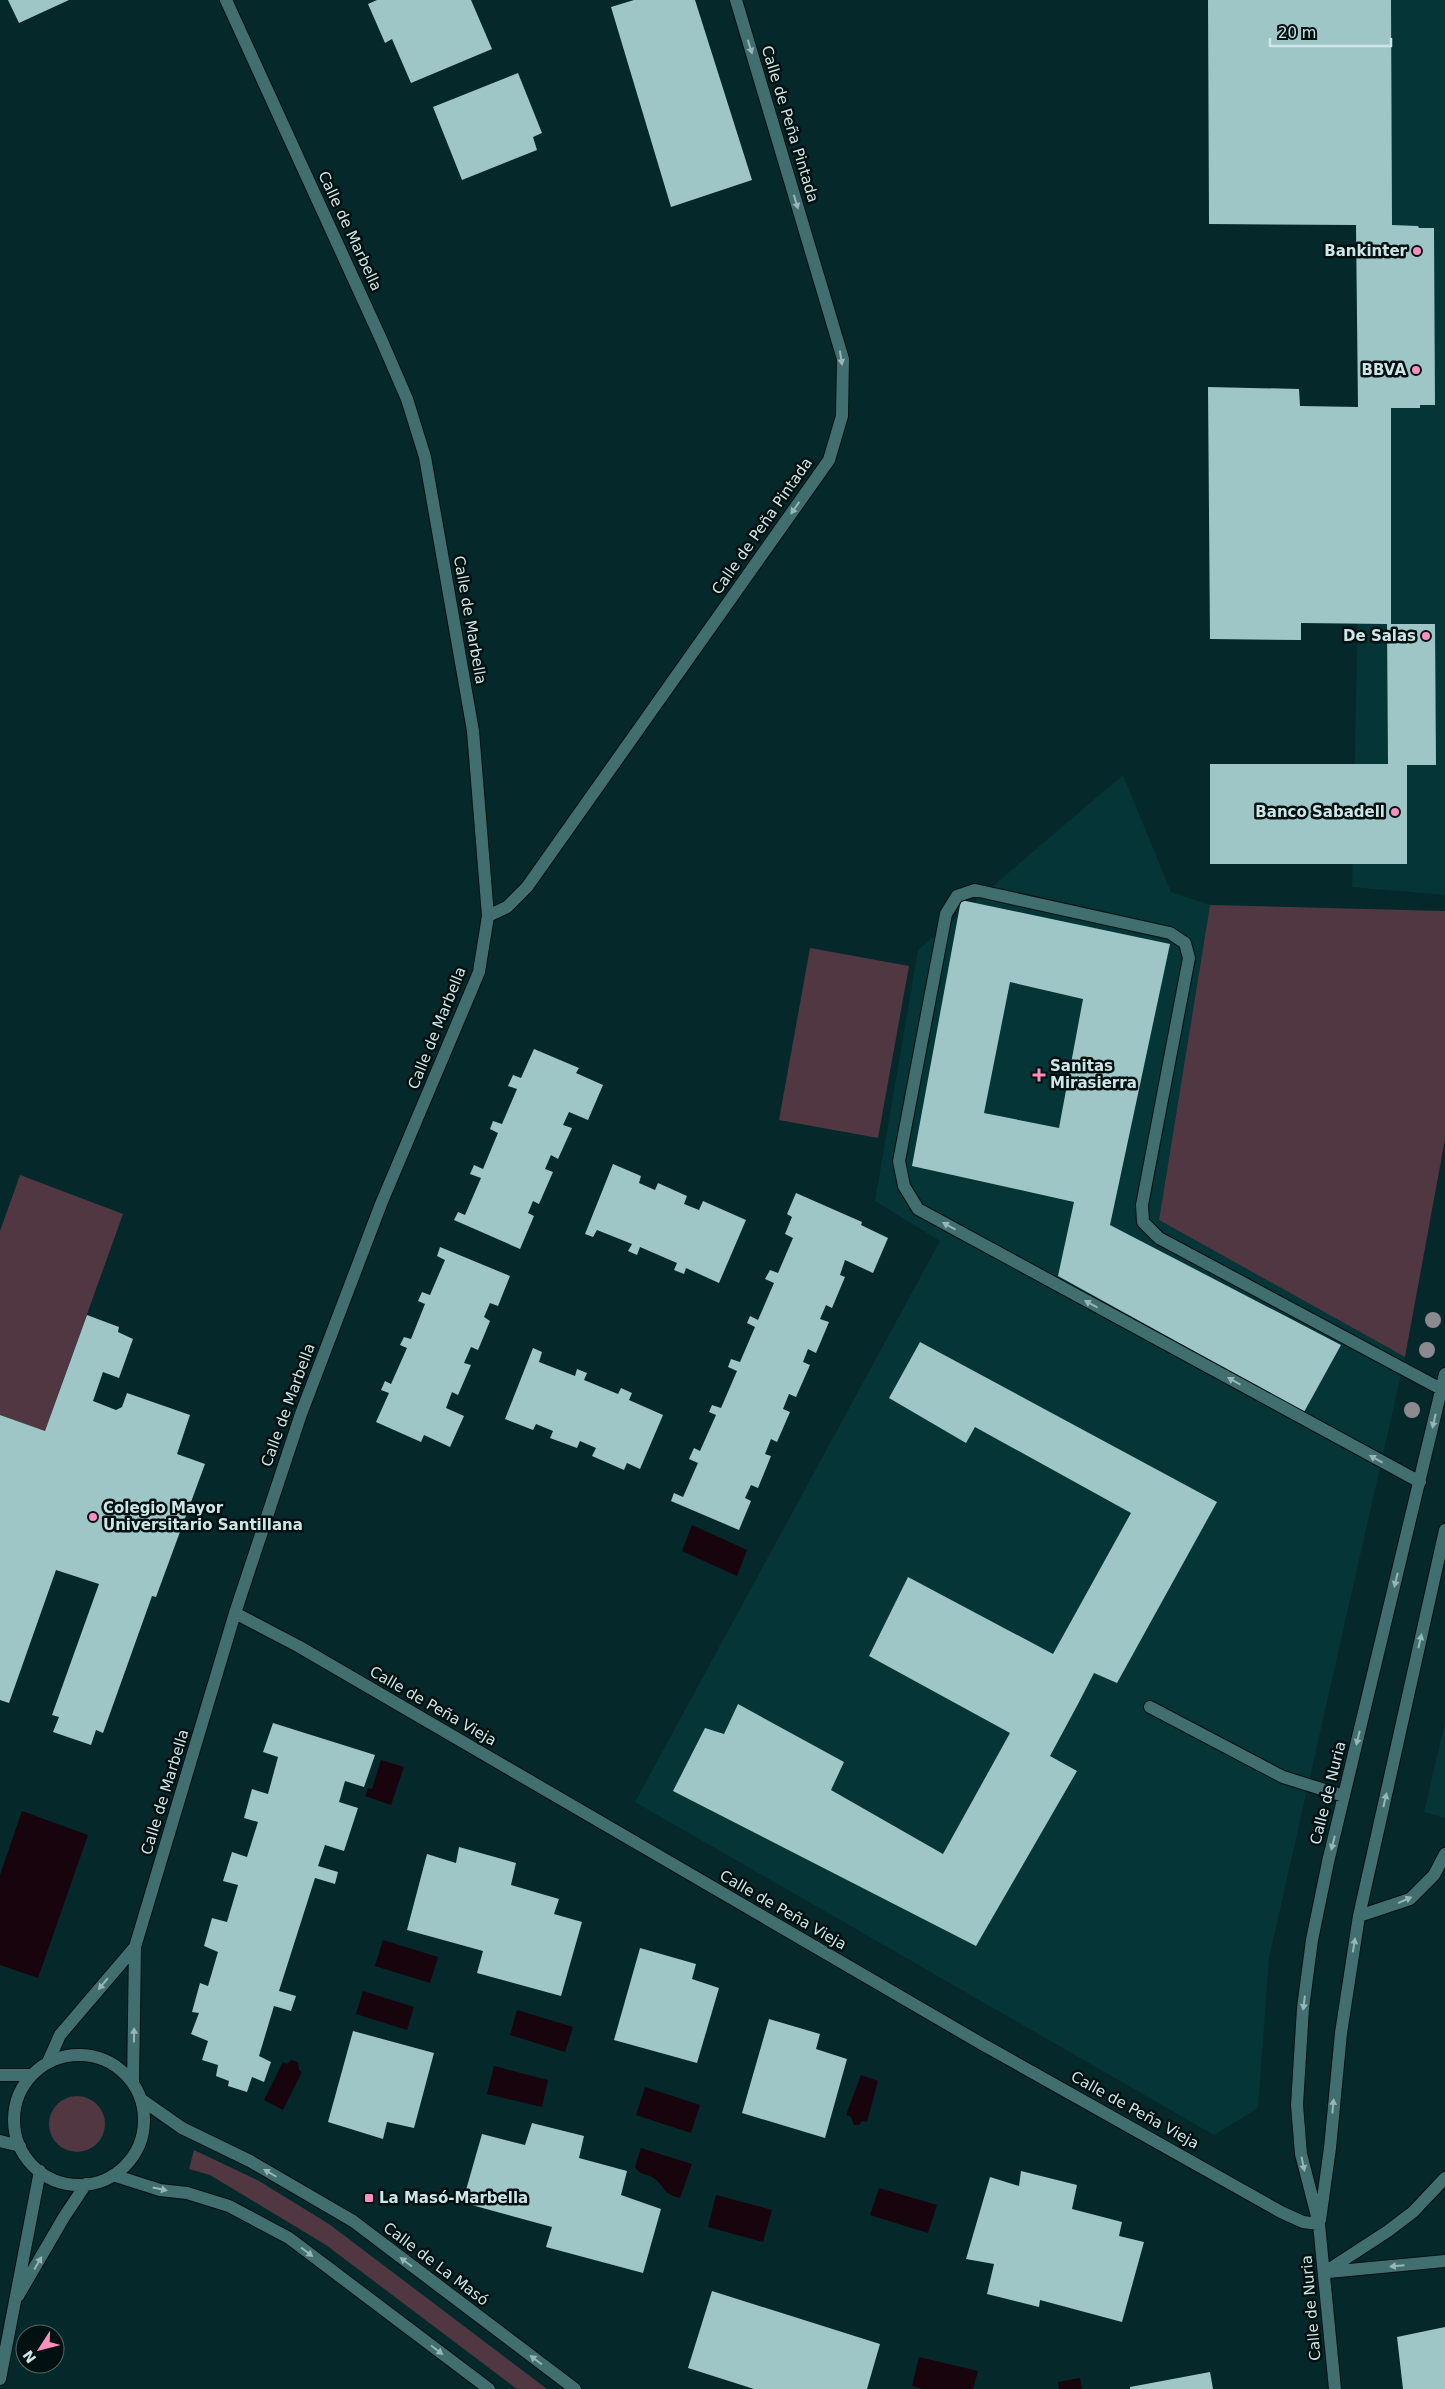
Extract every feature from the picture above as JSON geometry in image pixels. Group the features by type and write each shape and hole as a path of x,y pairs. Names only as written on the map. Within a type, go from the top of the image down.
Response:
{"street":[{"name":"Calle de Marbella","path":"133,2084 135,1947 235,1614 300,1414 381,1204 479,972 488,916 473,731 424,457 407,399 226,0"},
{"name":"Calle de Peña Pintada","path":"488,916 507,907 527,887 829,460 842,416 843,359 736,0"},
{"path":"1420,1482 918,1209 904,1186 899,1161 946,914 957,896 975,890 1170,933 1185,943 1189,958 1142,1205 1143,1222 1160,1238 1441,1389"},
{"name":"Calle de Nuria","path":"1335,2389 1319,2224 1301,2154 1296,2105 1303,2008 1312,1940 1344,1796 1445,1374"},
{"name":"Calle de Nuria","path":"1319,2224 1330,2148 1340,2033 1359,1916 1445,1530"},
{"name":"Calle de Peña Vieja","path":"235,1614 315,1656 982,2044 1281,2212 1303,2222 1319,2224"},
{"path":"1150,1707 1284,1777 1344,1796"},
{"path":"1359,1916 1410,1900 1434,1876 1445,1854"},
{"name":"Calle de Marbella","path":"48,2062 60,2035 135,1947"},
{"name":"Calle de La Masó","path":"85,2054 103,2059 121,2069 133,2084 142,2100 145,2122 140,2143 130,2161 113,2175 100,2182 86,2184 62,2182 40,2171 28,2160 20,2146 14,2121 18,2096 32,2074 48,2062 66,2056 85,2054"},
{"path":"0,2076 32,2074"},
{"name":"Calle de La Masó","path":"142,2100 182,2128 250,2161 353,2221 575,2389"},
{"path":"0,2141 20,2146"},
{"path":"0,2379 40,2171"},
{"path":"113,2175 160,2190 187,2192 229,2206 289,2238 489,2389"},
{"path":"1325,2272 1388,2231 1413,2212 1445,2178"},
{"path":"13,2305 86,2184"},
{"path":"1325,2272 1445,2261"}],"shaded area":[{"path":"1371,0 1445,0 1445,895 1352,887"},
{"path":"1123,775 1171,892 1210,905 1159,1220 1405,1357 1269,1958 1258,2108 1214,2135 635,1802 940,1241 875,1201 918,950"},
{"path":"1210,905 1445,911 1445,1139 1405,1357 1159,1220"},
{"path":"810,948 909,966 878,1138 779,1120"},
{"path":"20,1175 123,1214 45,1431 0,1415 0,1231"},
{"path":"692,1525 747,1550 737,1576 682,1551"},
{"path":"1445,1723 1445,1818 1424,1812"},
{"path":"381,1760 404,1767 391,1805 365,1796 368,1788 372,1789"},
{"path":"22,1811 88,1835 38,1978 0,1965 0,1875"},
{"path":"383,1940 438,1957 430,1983 375,1966"},
{"path":"363,1991 414,2007 407,2030 356,2014"},
{"path":"517,2010 573,2027 565,2052 510,2035"},
{"path":"291,2060 298,2062 299,2070 302,2072 283,2110 264,2100 283,2062 287,2064"},
{"path":"494,2066 548,2080 542,2107 487,2094"},
{"path":"861,2075 878,2081 867,2122 862,2121 859,2125 854,2125 851,2117 846,2115"},
{"path":"645,2087 700,2105 691,2133 636,2115"},
{"path":"72,2096 82,2096 97,2104 103,2113 105,2124 103,2135 97,2144 82,2152 72,2152 61,2147 54,2140 49,2129 49,2119 54,2108 61,2101"},
{"path":"641,2148 692,2164 680,2198 667,2192 655,2179 637,2170 635,2167"},
{"path":"194,2150 259,2181 329,2224 547,2389 517,2389 326,2245 210,2175 189,2169"},
{"path":"879,2188 937,2205 928,2233 870,2215"},
{"path":"716,2195 772,2210 763,2242 708,2227"},
{"path":"919,2357 978,2371 973,2389 922,2389 912,2386"},
{"path":"1080,2378 1082,2389 1059,2389 1058,2382"}],"building":[{"path":"8,0 69,0 19,23"},
{"path":"377,0 471,0 492,49 411,83 392,39 385,43 368,4"},
{"path":"634,0 695,0 752,180 671,207 611,7"},
{"path":"1208,0 1391,0 1392,225 1434,228 1435,405 1420,405 1420,408 1391,408 1391,624 1435,624 1436,765 1407,765 1407,864 1210,864 1210,764 1388,764 1387,624 1301,623 1301,640 1210,639 1208,387 1299,389 1300,406 1358,407 1356,225 1209,224"},
{"path":"518,73 542,133 533,137 537,150 462,180 433,107"},
{"path":"961,900 1170,944 1110,1225 1341,1345 1304,1412 1058,1276 1074,1202 912,1166","holes":["1010,982 1083,999 1059,1128 984,1113"]},
{"path":"534,1049 579,1068 576,1073 603,1085 588,1120 569,1112 563,1125 572,1128 558,1159 551,1155 545,1169 553,1172 539,1204 533,1201 528,1213 534,1216 520,1249 454,1220 458,1212 465,1215 481,1178 470,1174 474,1165 483,1169 498,1133 490,1129 493,1121 502,1124 517,1089 508,1086 513,1075 521,1078"},
{"path":"613,1164 641,1176 639,1183 655,1190 658,1183 687,1196 684,1204 699,1210 703,1201 746,1220 719,1283 686,1268 684,1274 674,1270 677,1263 640,1247 637,1255 628,1251 632,1244 597,1230 593,1237 585,1234"},
{"path":"796,1193 862,1222 861,1225 888,1238 873,1273 845,1260 840,1275 845,1277 832,1308 826,1305 820,1319 829,1322 816,1353 808,1349 803,1362 810,1365 796,1397 789,1394 783,1409 790,1412 777,1442 771,1439 765,1454 771,1456 758,1488 751,1485 745,1498 751,1501 739,1530 671,1501 674,1493 683,1497 698,1463 689,1459 694,1448 700,1451 716,1415 709,1412 712,1405 721,1408 737,1371 728,1367 731,1359 740,1362 755,1327 747,1323 750,1316 758,1320 774,1283 765,1279 770,1270 778,1273 793,1238 785,1234 792,1217 787,1214"},
{"path":"440,1247 510,1276 498,1306 490,1303 484,1317 490,1321 478,1350 471,1347 464,1363 471,1365 458,1395 452,1392 446,1408 464,1416 450,1447 424,1435 421,1442 376,1422 389,1393 381,1390 385,1381 391,1384 407,1348 400,1345 404,1337 411,1339 425,1304 418,1301 422,1292 430,1295 445,1260 437,1256"},
{"name":"Colegio Mayor Universitario Santillana","path":"87,1315 119,1327 118,1332 133,1339 119,1378 103,1372 93,1401 116,1410 122,1407 127,1393 190,1415 177,1454 205,1464 156,1597 152,1596 103,1733 96,1730 91,1745 53,1732 59,1717 52,1715 99,1584 56,1570 9,1703 0,1700 0,1415 45,1431"},
{"path":"920,1342 1217,1502 1117,1683 1094,1673 1050,1756 1077,1771 976,1946 673,1791 705,1728 724,1734 738,1704 844,1762 831,1790 943,1854 1010,1733 869,1656 908,1577 1053,1654 1131,1513 975,1427 966,1443 889,1398"},
{"path":"533,1348 542,1352 539,1362 575,1376 577,1369 587,1373 584,1380 618,1394 621,1388 632,1393 629,1400 663,1415 640,1469 627,1463 624,1470 592,1456 596,1448 580,1441 577,1448 550,1438 553,1431 536,1424 533,1430 505,1419"},
{"path":"273,1723 375,1755 364,1787 345,1781 339,1802 358,1808 344,1851 325,1845 318,1866 338,1872 335,1884 315,1878 279,1991 296,1996 291,2011 274,2006 259,2056 271,2062 264,2082 252,2077 247,2092 228,2086 229,2081 216,2076 218,2065 202,2060 208,2041 191,2034 199,2013 192,2012 200,1983 208,1986 218,1952 204,1946 212,1918 227,1922 238,1885 223,1881 232,1852 247,1857 258,1822 244,1818 252,1789 268,1794 278,1757 263,1752"},
{"path":"459,1847 516,1863 511,1885 559,1899 554,1914 582,1922 561,1996 477,1973 483,1951 407,1930 427,1854 456,1863"},
{"path":"640,1948 696,1964 692,1979 719,1988 697,2063 614,2040"},
{"path":"769,2019 820,2034 816,2049 847,2059 825,2138 742,2113"},
{"path":"353,2031 434,2053 414,2128 387,2122 383,2139 328,2122"},
{"path":"532,2123 584,2136 579,2158 627,2171 621,2195 661,2209 643,2273 546,2247 552,2227 468,2204 464,2197 482,2134 525,2145"},
{"path":"1021,2171 1077,2185 1072,2209 1122,2222 1119,2236 1144,2242 1122,2322 1040,2300 1039,2307 987,2294 994,2264 966,2259 990,2177 1019,2186"},
{"path":"712,2291 880,2344 867,2389 754,2389 688,2368"},
{"path":"1445,2327 1445,2389 1403,2389 1397,2337"},
{"path":"1210,2372 1213,2389 1130,2389 1130,2387"}],"place":[{"name":"Bankinter","path":"1417,251"},
{"name":"BBVA","path":"1416,370"},
{"name":"De Salas","path":"1426,636"},
{"name":"Banco Sabadell","path":"1395,812"},
{"name":"Sanitas Mirasierra","path":"1039,1075"},
{"name":"Colegio Mayor Universitario Santillana","path":"93,1517"},
{"name":"La Masó-Marbella","path":"369,2198"}]}
